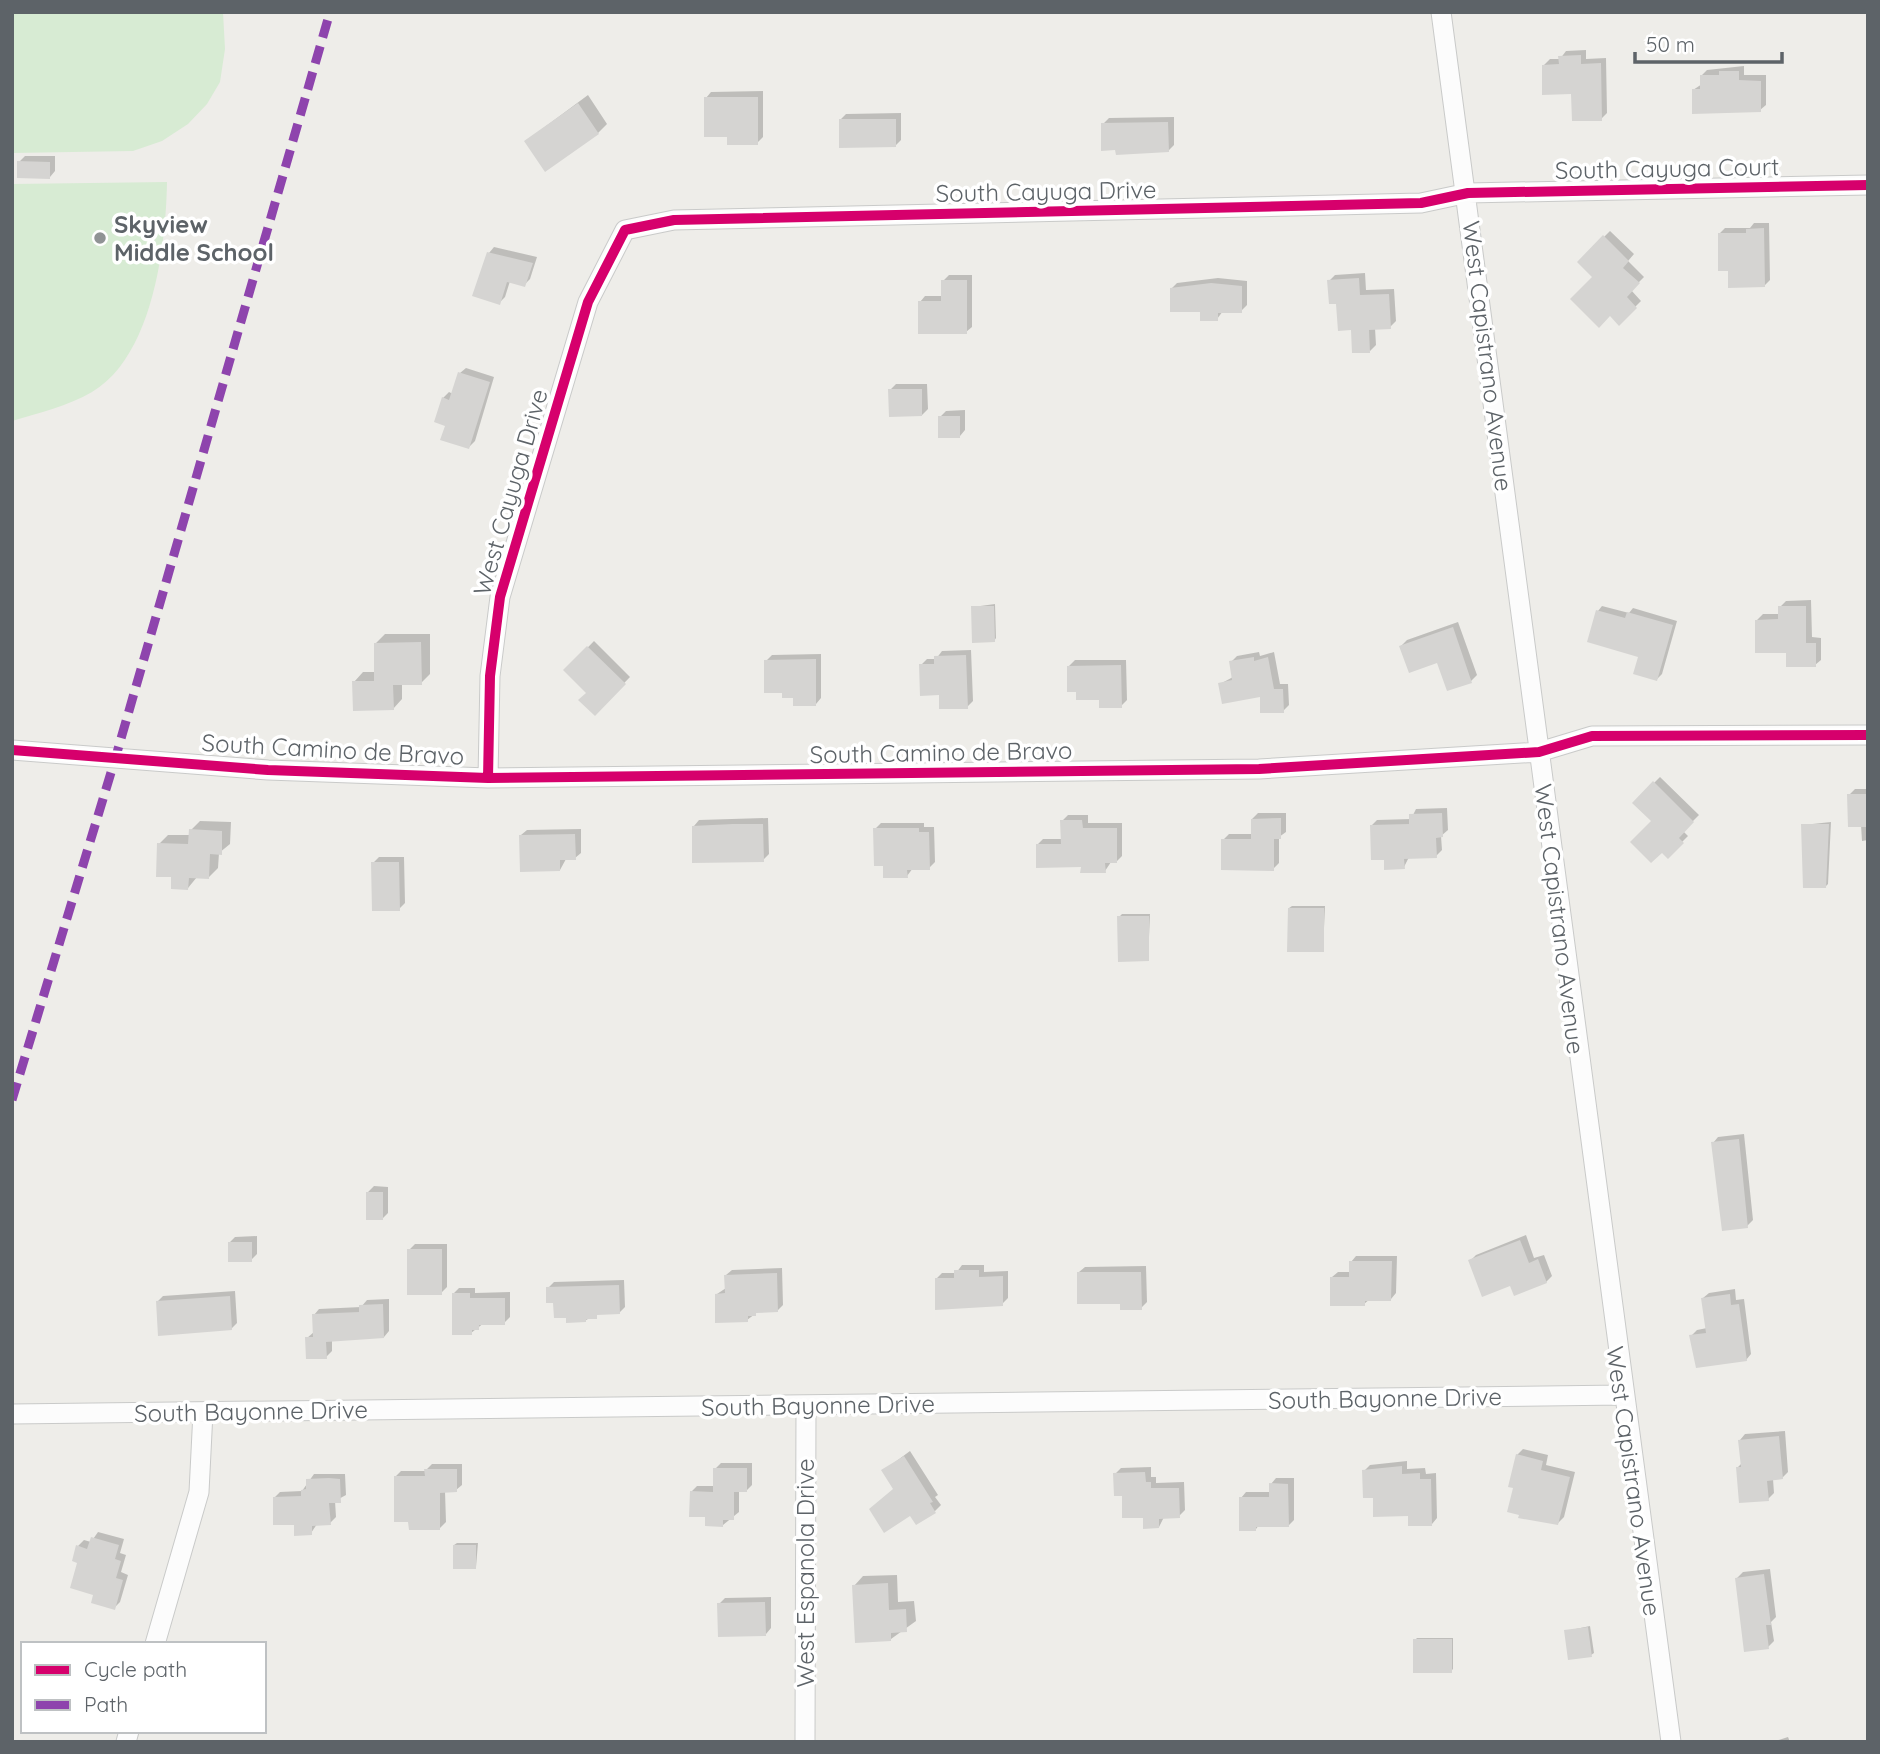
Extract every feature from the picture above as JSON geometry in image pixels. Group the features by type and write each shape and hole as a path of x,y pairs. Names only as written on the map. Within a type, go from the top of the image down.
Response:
{"street":[{"name":"West Capistrano Avenue","path":"1441,12 1468,193 1623,1395 1671,1742"},
{"name":"South Cayuga Court","path":"1468,193 1868,185"},
{"name":"South Cayuga Drive","path":"625,230 674,220 1421,203 1468,193"},
{"name":"West Cayuga Drive","path":"488,778 490,676 500,597 588,302 625,230"},
{"name":"South Camino de Bravo","path":"12,750 268,770 488,778 1259,769 1539,752 1592,736 1868,735"},
{"name":"South Bayonne Drive","path":"12,1414 1623,1395"},
{"name":"West Espanola Drive","path":"805,1742 806,1405"},
{"path":"156,1642 199,1492 203,1412"}],"green space":[{"path":"12,12 223,12 225,49 220,82 207,104 188,124 162,141 133,151 12,153"},
{"path":"167,182 159,267 142,326 129,353 113,375 92,392 63,405 12,421 12,184"}],"building":[{"path":"1581,55 1581,64 1601,63 1602,121 1572,121 1571,94 1542,95 1542,65 1559,64 1558,56"},
{"path":"1719,71 1739,71 1739,80 1761,81 1761,112 1692,114 1692,89 1700,89 1700,75 1719,75"},
{"path":"704,97 758,97 758,145 727,145 727,137 704,137"},
{"path":"578,103 599,134 545,172 524,141"},
{"path":"839,119 896,119 896,147 839,148"},
{"path":"1168,122 1169,152 1116,155 1115,150 1101,151 1101,123"},
{"path":"17,161 50,162 50,179 17,178"},
{"path":"1764,228 1765,287 1728,288 1728,271 1718,271 1718,233 1746,233 1746,229"},
{"path":"1603,235 1629,261 1623,268 1640,283 1627,297 1637,308 1619,326 1610,316 1599,328 1570,299 1592,277 1577,262"},
{"path":"487,252 533,263 525,287 507,282 500,305 472,296"},
{"path":"1359,278 1360,295 1389,294 1391,329 1369,330 1370,353 1352,353 1351,330 1338,331 1336,304 1329,304 1327,280"},
{"path":"941,280 967,280 967,334 918,334 918,301 941,301"},
{"path":"1211,283 1242,286 1242,313 1218,313 1218,321 1200,321 1200,312 1170,312 1170,288"},
{"path":"458,372 490,382 469,449 440,440 445,426 434,422 442,397 449,400"},
{"path":"888,389 922,389 922,416 889,417"},
{"path":"938,416 960,416 960,438 938,438"},
{"path":"971,606 994,606 995,642 972,643"},
{"path":"1778,606 1806,606 1806,643 1816,643 1816,667 1786,667 1786,653 1755,653 1755,620 1778,619"},
{"path":"1596,610 1625,618 1627,612 1673,625 1657,681 1633,674 1638,657 1587,642"},
{"path":"1453,627 1472,683 1447,691 1437,663 1409,673 1399,646"},
{"path":"421,642 422,685 393,685 394,710 353,711 352,681 374,681 374,643"},
{"path":"587,646 626,684 595,716 578,700 586,693 563,670"},
{"path":"966,655 968,709 939,709 939,695 920,696 919,664 934,664 934,656"},
{"path":"1254,657 1254,661 1268,657 1274,689 1283,689 1284,713 1260,713 1260,697 1222,704 1218,683 1232,680 1229,661"},
{"path":"816,659 816,706 793,706 793,698 782,698 782,693 764,693 764,660"},
{"path":"1121,665 1122,708 1099,708 1099,700 1076,700 1076,692 1067,692 1067,666"},
{"path":"1653,781 1694,822 1679,838 1684,843 1668,859 1662,853 1651,863 1630,842 1651,821 1632,803"},
{"path":"1847,794 1868,794 1868,827 1848,827"},
{"path":"1442,813 1443,837 1436,838 1437,858 1404,859 1405,869 1384,870 1384,860 1371,860 1370,825 1409,824 1409,814"},
{"path":"1281,818 1281,839 1274,839 1274,871 1221,870 1221,839 1251,839 1251,819"},
{"path":"1060,820 1082,820 1083,828 1117,828 1117,863 1105,863 1106,873 1080,873 1081,867 1036,868 1036,844 1061,844"},
{"path":"763,824 764,862 692,863 692,826"},
{"path":"1801,824 1829,824 1826,888 1803,888"},
{"path":"873,828 919,828 919,832 929,832 930,870 907,870 908,878 883,878 883,866 874,866"},
{"path":"189,829 222,831 222,855 210,854 209,879 189,878 188,890 171,889 171,877 156,877 157,843 188,844"},
{"path":"575,834 576,860 560,860 560,871 520,872 519,835"},
{"path":"371,862 399,862 400,911 372,911"},
{"path":"1288,908 1324,908 1324,952 1287,952"},
{"path":"1117,916 1149,916 1149,961 1118,962"},
{"path":"1739,1139 1748,1228 1722,1231 1711,1142"},
{"path":"366,1192 383,1192 383,1220 366,1220"},
{"path":"1520,1240 1529,1263 1538,1259 1547,1283 1514,1296 1510,1286 1482,1297 1468,1260"},
{"path":"228,1242 252,1242 252,1262 228,1262"},
{"path":"407,1249 442,1249 442,1295 407,1295"},
{"path":"1349,1261 1392,1261 1391,1301 1365,1301 1365,1306 1330,1306 1330,1277 1349,1277"},
{"path":"954,1270 979,1270 979,1277 1003,1276 1003,1306 935,1310 935,1278 954,1278"},
{"path":"1077,1272 1141,1272 1142,1310 1120,1310 1120,1304 1077,1304"},
{"path":"777,1273 778,1312 756,1313 756,1316 748,1316 748,1322 715,1323 715,1294 725,1293 724,1275"},
{"path":"619,1285 620,1314 597,1315 597,1319 586,1319 586,1322 566,1323 566,1318 554,1318 553,1303 546,1303 546,1287"},
{"path":"452,1293 470,1293 470,1298 505,1298 505,1325 479,1325 479,1330 472,1330 472,1335 452,1335"},
{"path":"1730,1294 1731,1305 1739,1304 1747,1361 1696,1368 1689,1335 1706,1333 1701,1298"},
{"path":"230,1296 232,1330 158,1336 156,1301"},
{"path":"383,1304 384,1338 326,1342 327,1359 306,1359 305,1337 313,1337 312,1314 359,1312 359,1305"},
{"path":"1779,1436 1783,1479 1767,1481 1769,1501 1739,1503 1736,1467 1741,1467 1738,1440"},
{"path":"1516,1454 1543,1461 1541,1470 1570,1477 1558,1525 1518,1518 1519,1515 1507,1512 1513,1488 1508,1487"},
{"path":"904,1456 933,1502 930,1503 936,1513 916,1525 910,1516 884,1533 869,1509 893,1489 881,1470"},
{"path":"1402,1466 1402,1474 1420,1473 1420,1479 1431,1479 1432,1526 1408,1526 1408,1516 1373,1517 1373,1498 1363,1498 1362,1470"},
{"path":"713,1468 747,1468 747,1492 734,1492 734,1520 723,1520 723,1527 705,1526 705,1517 689,1517 690,1491 713,1492"},
{"path":"424,1469 457,1469 457,1492 440,1493 440,1530 409,1530 408,1522 394,1522 394,1476 425,1476"},
{"path":"1145,1472 1146,1482 1151,1482 1151,1488 1179,1488 1180,1518 1159,1519 1159,1528 1143,1529 1143,1518 1122,1518 1122,1496 1114,1496 1113,1473"},
{"path":"306,1479 340,1479 341,1503 329,1503 331,1525 312,1526 312,1535 294,1536 294,1525 273,1525 273,1497 301,1496 301,1490 306,1489"},
{"path":"1269,1483 1288,1484 1289,1527 1256,1527 1256,1531 1239,1531 1239,1497 1269,1497"},
{"path":"91,1537 119,1545 115,1559 121,1561 116,1578 123,1580 115,1610 91,1603 93,1595 70,1588 77,1563 72,1561 76,1545 87,1549"},
{"path":"453,1545 476,1545 476,1569 453,1569"},
{"path":"1764,1574 1771,1625 1766,1625 1769,1649 1744,1652 1735,1578"},
{"path":"888,1583 889,1610 906,1609 907,1632 891,1633 891,1641 855,1643 852,1585"},
{"path":"765,1602 766,1636 718,1637 717,1603"},
{"path":"1588,1627 1592,1657 1568,1660 1564,1630"},
{"path":"1413,1639 1452,1639 1452,1673 1413,1673"}],"marked path":[{"path":"12,1100 116,756 330,12"}],"cycle path":[{"path":"488,778 490,676 500,597 588,302 625,230 674,220 1421,203 1468,193 1868,185"},
{"path":"12,750 268,770 488,778 1259,769 1539,752 1592,736 1868,735"}],"place":[{"name":"Skyview Middle School","path":"100,238"}]}
